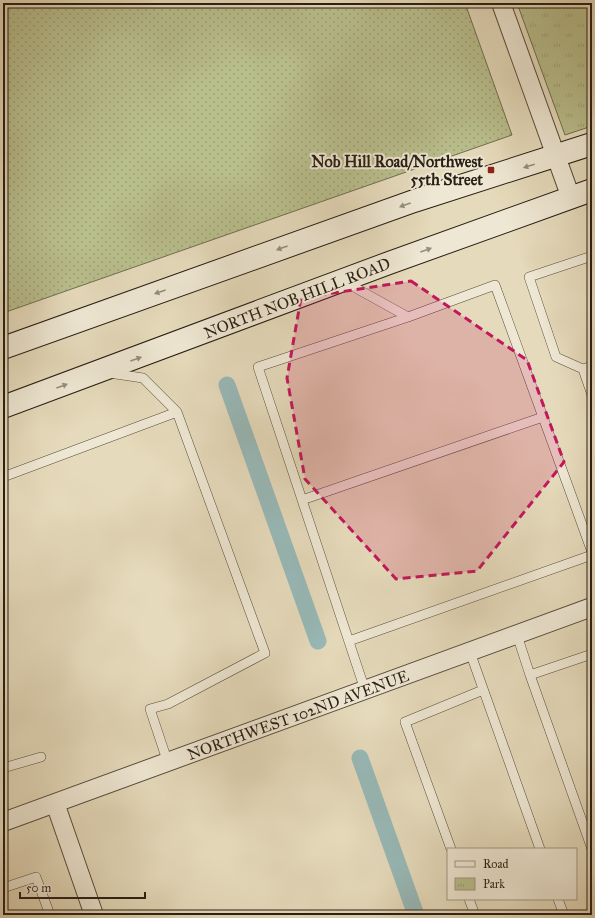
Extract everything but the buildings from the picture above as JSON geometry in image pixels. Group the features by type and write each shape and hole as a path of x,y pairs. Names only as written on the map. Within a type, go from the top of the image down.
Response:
{"main road":[{"path":"3,348 414,201 556,157 592,144"},
{"name":"NORTH NOB HILL ROAD","path":"3,407 592,190"}],"street":[{"path":"501,3 570,198"},
{"name":"NORTHWEST 102ND AVENUE","path":"3,822 592,608"},
{"path":"55,804 94,915"}],"lane":[{"path":"592,256 529,277 556,357 583,369 592,366"},
{"path":"344,281 408,317"},
{"path":"349,641 592,553 495,285 408,317 258,367 365,690"},
{"path":"583,369 592,395"},
{"path":"99,372 143,378 177,412 265,654 168,704 150,709 168,763"},
{"path":"3,477 177,412"},
{"path":"302,500 543,417"},
{"path":"517,635 592,849"},
{"path":"470,652 540,848"},
{"path":"530,675 592,654"},
{"path":"451,848 406,722 484,690"},
{"path":"3,768 41,757"},
{"path":"3,888 36,877 50,915"},
{"path":"469,900 475,915"},
{"path":"558,900 564,915"}],"highlighted area":[{"path":"411,281 527,360 564,462 477,571 396,579 305,479 287,378 301,298"}],"green space":[{"path":"3,3 465,3 512,135 3,313"},
{"path":"517,3 592,3 592,126 565,135"}],"waterway":[{"path":"227,385 318,641"},
{"path":"360,758 416,915"}],"place":[{"name":"Nob Hill Road/Northwest 55th Street","path":"491,170"}]}
